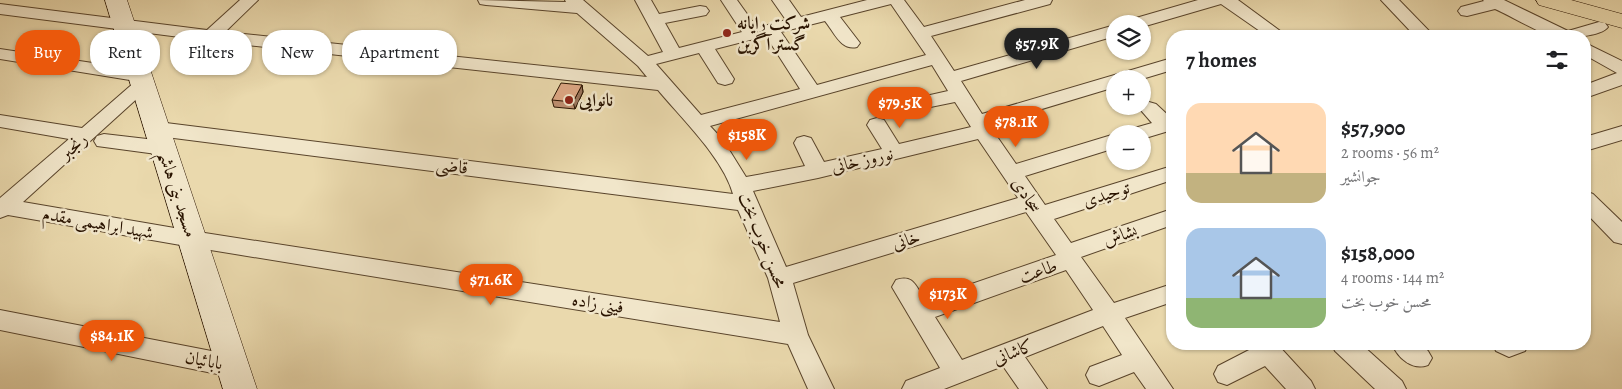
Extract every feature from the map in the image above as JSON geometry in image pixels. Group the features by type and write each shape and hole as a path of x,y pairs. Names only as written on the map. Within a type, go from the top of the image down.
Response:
{"highway":[{"path":"1547,0 1622,21"},
{"path":"1610,0 1622,3"}],"main road":[{"name":"مسجد بنی هاشم","path":"116,0 236,377"}],"street":[{"path":"218,30 250,0"},
{"path":"486,0 578,4"},
{"path":"642,0 674,55"},
{"path":"729,0 752,35"},
{"path":"780,0 797,23"},
{"path":"644,62 887,0"},
{"name":"سجادی","path":"896,0 937,58 1011,173 1160,389"},
{"path":"920,34 1044,0"},
{"path":"1151,19 1216,0"},
{"path":"1227,0 1266,30"},
{"path":"1389,0 1419,30"},
{"path":"1467,11 1494,1 1554,30"},
{"name":"محسن خوب بخت","path":"578,4 644,62 716,145 744,195 780,278 796,335 821,389"},
{"path":"0,10 170,31"},
{"path":"654,20 700,11"},
{"path":"829,15 851,43"},
{"path":"1588,30 1599,27"},
{"path":"771,30 812,92"},
{"path":"950,78 1106,33"},
{"path":"252,40 664,85"},
{"path":"704,47 725,80"},
{"path":"1591,51 1622,69"},
{"path":"0,54 141,80"},
{"path":"697,123 937,58"},
{"path":"1151,70 1164,66"},
{"path":"1591,90 1622,78"},
{"name":"رنجبر","path":"1,207 95,138 141,80"},
{"name":"نوروز خانی","path":"744,195 818,171 894,152 980,127 1106,84"},
{"path":"906,106 960,95"},
{"path":"1151,110 1166,122"},
{"name":"قاضی","path":"0,121 95,138 161,139 744,195"},
{"path":"876,125 894,152"},
{"path":"1151,130 1166,125"},
{"path":"1591,142 1622,133"},
{"path":"804,143 818,171"},
{"path":"1011,173 1106,144"},
{"name":"توحیدی","path":"1036,209 1166,175"},
{"name":"شهید ابراهیمی مقدم","path":"1,207 192,239"},
{"name":"خانی","path":"780,278 1036,209"},
{"path":"1593,218 1622,236"},
{"name":"بشاش","path":"1069,256 1166,219"},
{"name":"فینی زاده","path":"192,239 796,335"},
{"name":"طاعت","path":"920,312 1069,256"},
{"path":"904,287 957,373"},
{"name":"کاشانی","path":"915,389 1110,314 1166,295"},
{"name":"بابائیان","path":"0,320 236,377"},
{"path":"1227,374 1262,350"},
{"path":"1267,350 1302,389"},
{"path":"1352,350 1392,382"},
{"path":"1364,350 1392,382"},
{"path":"1009,354 1034,389"},
{"path":"1099,375 1139,358"}],"building":[{"path":"561,83 582,85 573,102 552,100"}],"place":[{"name":"شرکت رایانه گستر آگرین","path":"727,33"},
{"name":"نانوایی","path":"569,100"}]}
